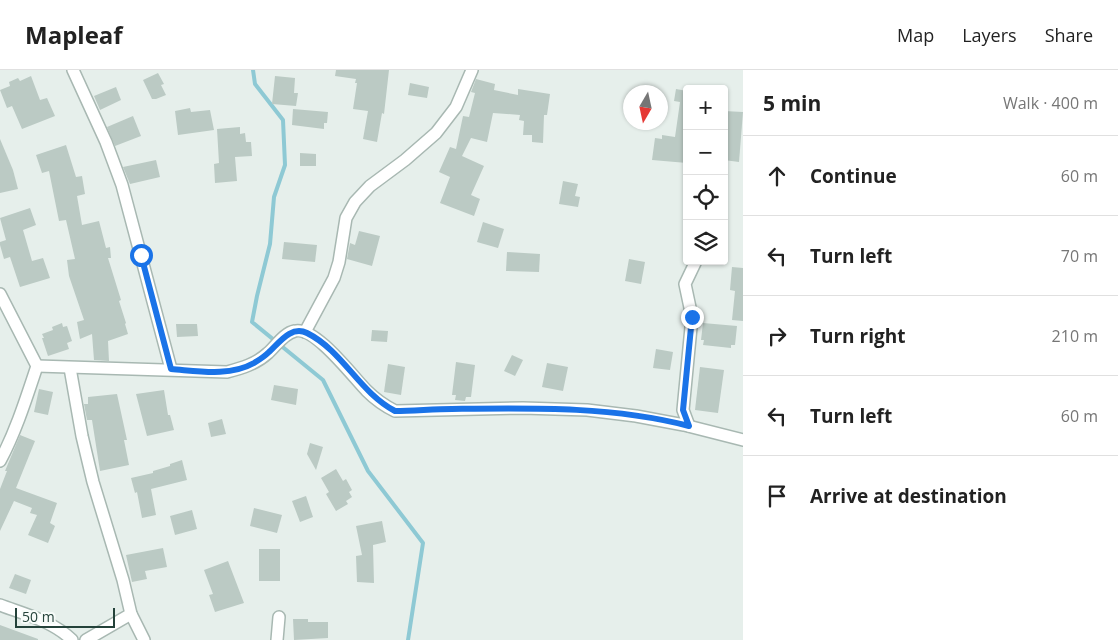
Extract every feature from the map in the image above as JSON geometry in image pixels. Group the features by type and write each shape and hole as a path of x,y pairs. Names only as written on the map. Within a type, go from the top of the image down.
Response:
{"street":[{"path":"73,70 106,142 122,185 171,369"},
{"path":"305,332 334,278 339,262 346,218 355,202 370,186 405,160 436,133 456,107 472,70"},
{"path":"689,426 683,410 692,317 685,284 694,265"},
{"path":"0,294 37,366 22,413 10,443 0,461"},
{"path":"37,366 227,372 243,368 268,354 282,339 294,331 305,332 336,355 368,392 384,406 395,411 523,408 587,410 636,416 689,426 743,440"},
{"path":"70,368 82,436 93,482 123,580 131,614 144,640"},
{"path":"0,604 48,623 65,633 72,640"},
{"path":"86,640 131,614"},
{"path":"277,640 279,617"}],"building":[{"path":"336,70 389,70 384,114 382,113 377,142 363,139 368,111 353,109 356,79 335,76"},
{"path":"158,73 164,84 161,85 166,95 152,99 143,80"},
{"path":"31,76 40,100 47,98 55,116 22,129 12,106 7,108 0,90 10,86 9,82 18,78 20,81"},
{"path":"275,76 295,78 294,93 298,93 296,106 272,104"},
{"path":"476,79 495,84 494,90 518,95 518,89 550,94 547,115 544,115 543,143 532,142 532,135 523,135 524,121 519,120 520,115 493,113 487,142 471,138 462,156 484,166 471,195 480,199 474,216 440,203 450,177 439,172 450,147 456,149 463,116 469,117 475,93 471,92"},
{"path":"410,83 429,87 427,98 408,95"},
{"path":"116,87 121,100 100,110 94,96"},
{"path":"676,89 683,90 683,163 652,160 655,138 662,139 662,135 675,137 680,102 674,101"},
{"path":"190,108 191,112 210,110 214,130 178,135 175,111"},
{"path":"293,109 328,112 327,123 324,123 324,129 292,125"},
{"path":"728,111 743,112 739,162 728,161"},
{"path":"133,116 141,136 115,146 107,127"},
{"path":"240,127 240,134 245,133 246,142 251,142 252,156 235,157 237,181 215,183 214,164 219,163 217,129"},
{"path":"0,139 13,170 18,189 0,193"},
{"path":"66,145 76,177 82,176 85,194 77,196 82,225 99,221 106,248 110,247 111,258 108,258 126,323 128,334 108,341 109,361 94,360 92,334 80,339 77,322 84,320 69,276 67,260 75,259 66,220 59,221 49,171 42,173 36,155"},
{"path":"300,153 316,154 316,166 300,166"},
{"path":"156,160 160,177 130,184 123,167"},
{"path":"563,181 578,184 575,196 580,197 578,207 559,204"},
{"path":"30,208 36,225 23,230 32,261 43,258 50,278 20,287 10,257 4,259 0,242 6,240 0,218"},
{"path":"483,222 504,229 498,248 477,242"},
{"path":"359,231 380,236 372,266 347,259 350,243 355,245"},
{"path":"284,242 317,245 315,262 282,259"},
{"path":"507,252 540,254 539,272 506,271"},
{"path":"629,259 645,262 641,284 625,281"},
{"path":"732,267 743,268 743,321 732,320 735,291 730,290"},
{"path":"62,323 63,327 67,326 72,341 67,343 69,349 48,356 42,334 53,330 52,327"},
{"path":"703,323 737,326 735,345 731,345 731,348 703,345 704,340 701,340"},
{"path":"176,324 197,324 198,336 177,337"},
{"path":"372,330 388,331 387,342 371,341"},
{"path":"656,349 673,352 670,370 653,368"},
{"path":"512,355 523,360 515,376 504,371"},
{"path":"456,362 475,365 471,397 466,397 465,401 455,400 456,395 452,395"},
{"path":"547,363 568,367 563,391 542,387"},
{"path":"388,364 405,367 401,395 384,392"},
{"path":"700,367 724,370 718,413 695,410"},
{"path":"274,385 298,389 296,405 271,400"},
{"path":"39,389 53,392 48,415 34,412"},
{"path":"164,390 168,415 170,415 174,430 147,436 136,394"},
{"path":"117,394 127,440 124,440 129,465 100,471 92,420 87,420 84,404 88,404 88,397"},
{"path":"222,419 226,434 211,437 208,423"},
{"path":"20,435 35,441 16,488 57,503 50,523 55,526 48,543 28,535 37,515 30,513 32,508 14,501 0,531 0,489 7,471 5,471"},
{"path":"310,443 323,447 316,470 307,454"},
{"path":"182,460 187,480 151,489 156,515 142,518 137,492 135,493 131,478 153,473 153,471"},
{"path":"336,469 343,481 346,479 352,490 349,492 352,497 346,501 348,504 336,511 326,494 329,492 321,478"},
{"path":"306,496 313,517 300,522 292,501"},
{"path":"254,508 282,515 277,533 250,526"},
{"path":"192,510 197,529 175,535 170,516"},
{"path":"382,521 386,542 373,545 374,583 357,582 356,556 362,555 356,526"},
{"path":"163,548 167,567 145,571 147,579 132,582 126,555"},
{"path":"259,549 280,549 280,581 259,581"},
{"path":"228,561 244,603 215,612 209,595 213,594 204,570"},
{"path":"15,574 31,580 26,594 9,588"},
{"path":"293,619 308,619 308,622 328,622 328,638 294,640"},
{"path":"0,625 38,639 38,640 0,640"}],"waterway":[{"path":"253,70 255,84 283,120 285,165 274,197 270,244 252,322 323,380 368,471 423,543 408,640"}],"route":[{"path":"141,255 171,369 227,372 243,368 268,354 282,339 294,331 305,332 336,355 368,392 384,406 395,411 523,408 587,410 636,416 689,426 683,410 692,317"}]}
